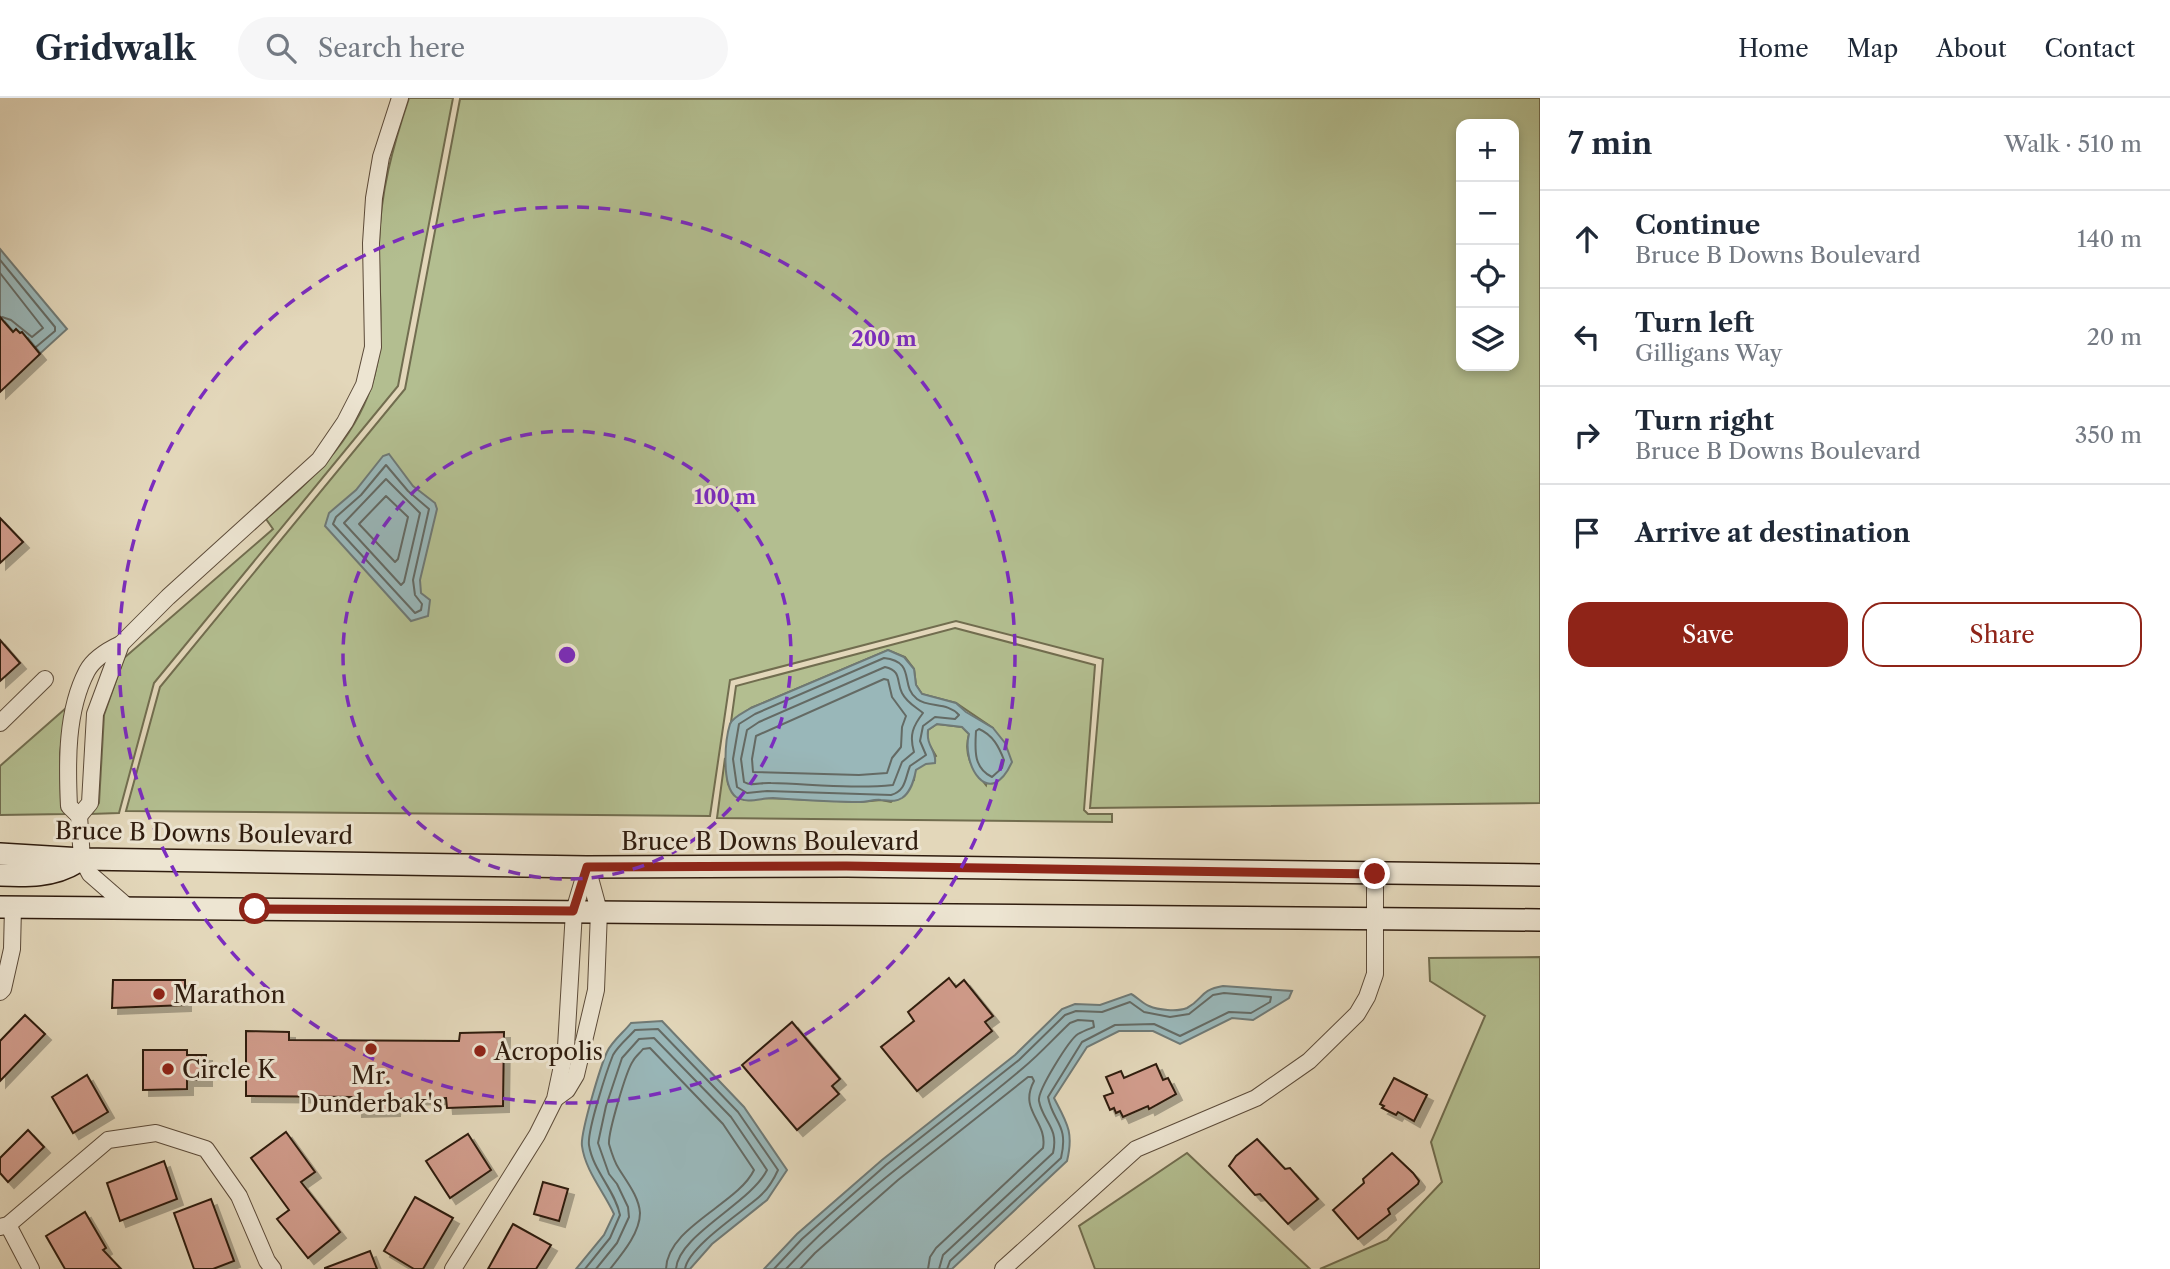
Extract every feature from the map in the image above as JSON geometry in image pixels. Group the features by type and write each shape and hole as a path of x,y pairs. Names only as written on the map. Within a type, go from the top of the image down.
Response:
{"main road":[{"name":"Bruce B Downs Boulevard","path":"0,854 82,859 587,867 846,866 1540,875"},
{"path":"0,875 37,876 66,869 82,859"},
{"path":"6,907 1540,920"}],"street":[{"path":"129,908 90,874 82,859 79,816 69,806 68,753 75,705 88,670 105,652 121,645 168,597 319,460 345,422 364,385 373,346 371,243 374,198 381,158 400,98"},
{"path":"79,816 90,803 95,714 121,645"},
{"path":"0,723 45,679"},
{"path":"453,1269 537,1135 555,1099 566,1046 573,911 587,867"},
{"path":"555,1099 567,1090 576,1074 596,990 598,911 587,867"},
{"path":"1003,1269 1136,1149 1256,1098 1309,1061 1357,1014 1367,997 1375,974 1375,874"},
{"path":"0,992 11,958 6,907"},
{"path":"31,1269 4,1226 108,1140 156,1133 206,1149 239,1196 273,1269"}],"green space":[{"path":"409,98 453,98 398,386 154,683 119,813 91,814 99,803 104,715 124,658 273,529 266,519 328,460 353,426 363,407 376,370 379,352 379,244 382,206 393,152"},
{"path":"1540,98 1540,803 1090,808 1103,659 956,621 730,680 710,816 126,811 160,687 405,389 460,99"},
{"path":"955,628 1095,665 1084,810 1088,814 1112,814 1112,822 717,818 725,758 728,784 737,797 745,800 767,798 891,802 914,780 915,770 936,756 927,741 928,730 937,724 962,727 969,734 967,749 970,761 986,785 993,728 956,703 922,694 916,685 914,669 905,657 888,650 751,708 731,722 736,686"},
{"path":"66,708 60,753 61,807 65,814 0,815 0,766"},
{"path":"1540,957 1540,1269 1320,1269 1387,1240 1442,1182 1431,1142 1485,1016 1430,981 1429,958"},
{"path":"1187,1153 1310,1269 1095,1269 1079,1226"}],"water":[{"path":"0,249 67,329 33,360 0,331"},
{"path":"389,454 413,486 435,503 437,509 420,580 421,593 430,600 428,616 411,621 325,526 329,513 356,490 383,456"},
{"path":"888,650 904,657 914,669 916,685 922,694 956,703 993,728 1005,743 1012,762 1003,776 994,783 986,783 979,778 969,758 969,734 962,727 937,724 928,730 935,763 926,764 916,770 910,789 899,800 849,802 773,798 749,800 736,797 731,791 726,773 728,731 734,719 751,708"},
{"path":"1223,986 1292,991 1289,998 1253,1020 1232,1018 1180,1044 1153,1031 1119,1031 1087,1047 1054,1098 1068,1128 1070,1142 1067,1161 952,1269 764,1269 797,1234 882,1160 1015,1055 1062,1009 1075,1004 1100,1005 1131,994 1144,1004 1178,1010 1192,1005 1206,992"},
{"path":"662,1021 744,1107 787,1170 767,1200 712,1244 690,1269 576,1269 604,1235 614,1214 591,1172 582,1146 587,1114 604,1059 612,1044 631,1023"}],"building":[{"path":"0,317 13,332 16,329 22,332 40,354 0,392"},
{"path":"0,518 23,542 0,563"},
{"path":"0,640 20,663 0,681"},
{"path":"949,978 956,987 964,980 993,1016 985,1022 992,1031 917,1091 881,1047 914,1021 908,1012"},
{"path":"113,980 185,980 185,1005 112,1008"},
{"path":"25,1015 45,1034 0,1081 0,1041"},
{"path":"792,1022 840,1079 832,1086 839,1094 797,1130 742,1065"},
{"path":"246,1031 289,1032 289,1040 459,1041 460,1033 504,1032 503,1106 447,1108 446,1098 395,1099 394,1110 356,1111 356,1097 246,1096"},
{"path":"143,1050 187,1050 187,1055 206,1055 206,1080 187,1080 187,1089 143,1090"},
{"path":"1156,1064 1163,1080 1168,1078 1176,1094 1149,1109 1148,1106 1123,1117 1120,1111 1116,1113 1114,1108 1110,1110 1104,1096 1113,1093 1106,1077 1121,1071 1124,1078"},
{"path":"87,1075 108,1112 73,1133 52,1097"},
{"path":"1394,1078 1427,1095 1414,1121 1398,1112 1396,1115 1382,1108 1384,1106 1380,1104"},
{"path":"28,1130 44,1147 8,1182 0,1173 0,1158"},
{"path":"286,1132 315,1172 301,1182 340,1232 308,1258 277,1219 289,1210 251,1158"},
{"path":"468,1134 491,1170 450,1198 426,1161"},
{"path":"1257,1139 1285,1169 1290,1168 1318,1199 1288,1224 1260,1194 1255,1195 1229,1166 1236,1156"},
{"path":"1392,1153 1413,1173 1419,1181 1418,1184 1388,1209 1390,1214 1358,1239 1333,1210 1364,1183 1363,1179"},
{"path":"164,1161 177,1199 120,1221 107,1183"},
{"path":"543,1182 568,1189 559,1221 534,1214"},
{"path":"415,1197 453,1218 423,1269 414,1269 384,1251"},
{"path":"211,1199 234,1261 213,1269 194,1269 174,1213"},
{"path":"85,1212 106,1248 103,1250 121,1269 65,1269 46,1236"},
{"path":"513,1224 551,1245 536,1269 488,1269"},
{"path":"370,1251 377,1269 325,1269 325,1268"}],"place":[{"name":"Marathon","path":"159,994"},
{"name":"Mr. Dunderbak's","path":"371,1049"},
{"name":"Acropolis","path":"480,1051"},
{"name":"Circle K","path":"168,1069"}],"route":[{"path":"255,909 573,911 587,867 846,866 1375,874"}]}
